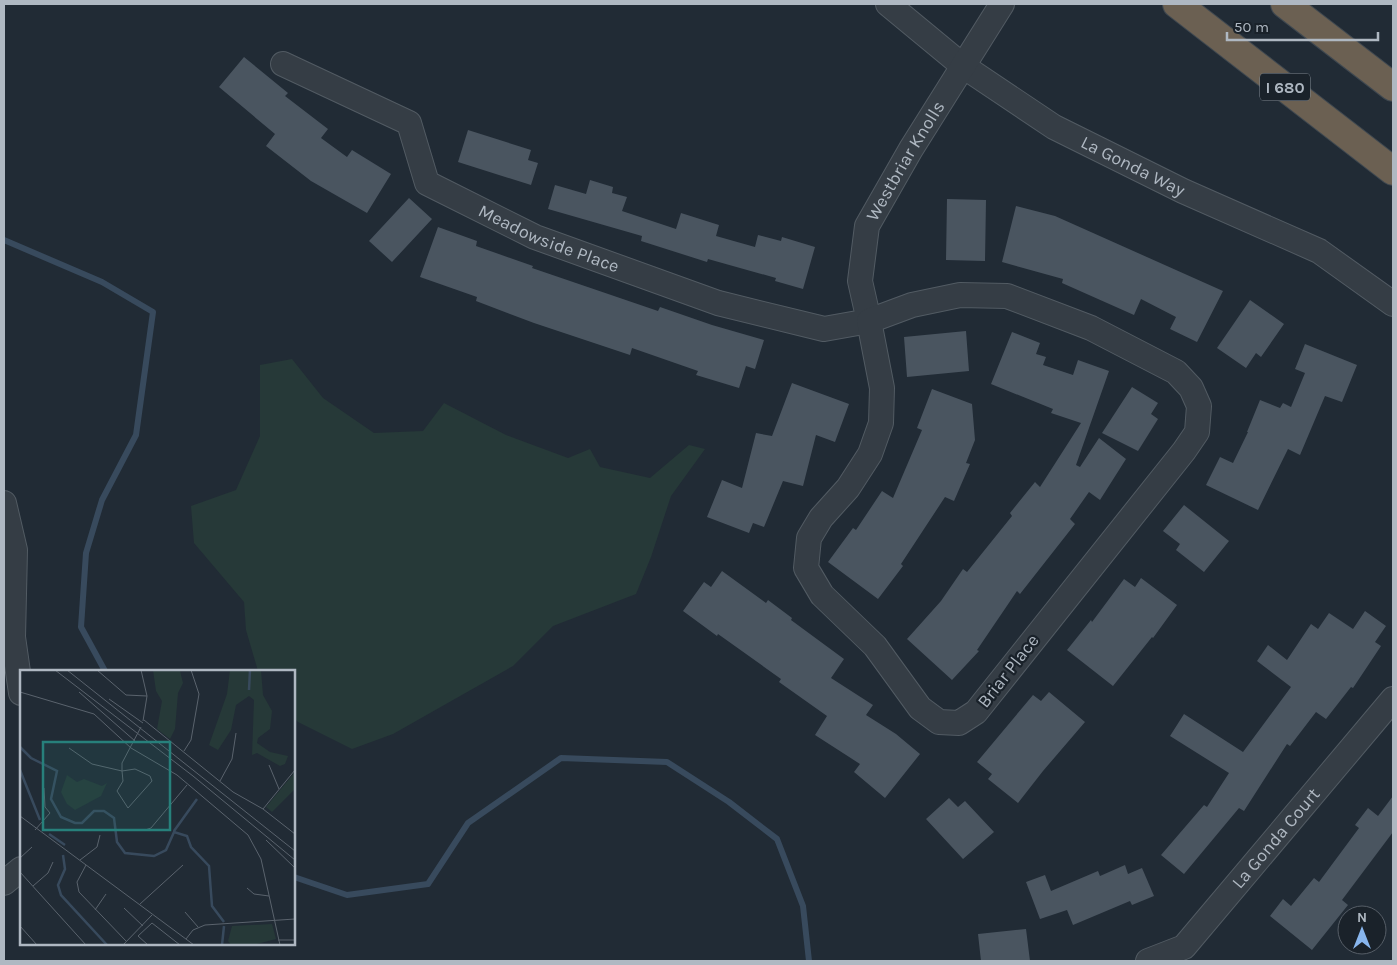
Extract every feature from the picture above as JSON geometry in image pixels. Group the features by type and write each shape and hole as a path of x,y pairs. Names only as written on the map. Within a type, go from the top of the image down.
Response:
{"highway":[{"name":"I 680","path":"1177,4 1393,171"},
{"path":"1285,4 1393,87"}],"street":[{"name":"La Gonda Way","path":"888,4 963,66 1054,128 1183,191 1319,251 1393,304"},
{"name":"Westbriar Knolls","path":"869,321 860,281 867,226 911,149 1002,4"},
{"name":"Meadowside Place","path":"283,64 409,123 427,183 535,237 718,304 824,329 869,321"},
{"name":"Briar Place","path":"960,295 1007,296 1092,328 1176,372 1191,388 1199,406 1198,432 1184,451 976,712 959,723 939,722 920,708 875,646 822,595 806,568 809,538 821,518 848,488 870,454 881,423 882,388 869,321 912,306 960,295"},
{"path":"4,503 15,550 13,637 20,686"},
{"name":"La Gonda Court","path":"1148,961 1184,947 1393,699"},
{"path":"4,883 20,870"}],"green space":[{"path":"292,359 323,398 374,433 423,431 444,403 506,435 568,458 590,449 600,467 650,478 689,445 705,449 671,496 651,557 636,594 553,626 513,666 393,734 352,749 295,719 295,670 258,670 246,630 244,602 194,543 191,506 236,490 260,436 260,365"}],"building":[{"path":"244,57 288,93 285,96 328,129 321,138 347,157 352,150 391,174 367,213 311,181 266,146 275,134 219,87"},
{"path":"468,130 531,150 528,160 538,163 531,185 458,162"},
{"path":"590,180 613,187 612,193 627,197 622,211 676,229 681,213 719,225 716,236 755,247 758,235 781,241 782,237 815,247 803,289 775,281 776,278 708,259 707,262 641,241 642,236 548,209 555,185 586,194"},
{"path":"409,198 432,219 392,262 369,241"},
{"path":"947,199 986,200 985,261 946,260"},
{"path":"1016,206 1055,216 1223,291 1197,342 1170,329 1176,317 1141,299 1134,315 1062,283 1063,279 1002,262"},
{"path":"438,227 477,241 476,246 533,266 532,268 658,311 660,307 764,340 755,369 746,366 739,388 696,375 698,371 632,348 630,355 534,323 476,301 477,297 420,277"},
{"path":"1250,300 1284,324 1261,357 1256,353 1246,368 1217,348"},
{"path":"966,331 969,371 907,377 904,337"},
{"path":"1012,332 1040,343 1036,354 1046,357 1043,365 1073,375 1078,360 1109,371 1076,465 1080,467 1099,438 1126,459 1100,500 1089,492 1070,519 1075,524 1020,594 1017,591 977,650 979,651 952,680 907,639 941,601 963,569 967,572 1012,516 1010,513 1035,482 1040,487 1081,423 1051,413 1053,409 991,384"},
{"path":"1305,344 1357,365 1342,402 1325,396 1300,455 1288,449 1258,510 1206,485 1220,457 1233,463 1248,432 1260,400 1280,408 1283,403 1291,407 1305,373 1295,369"},
{"path":"792,383 849,404 835,442 816,435 803,486 783,481 764,527 753,523 749,533 707,517 722,480 742,488 756,433 772,436"},
{"path":"1132,387 1158,403 1151,414 1158,419 1138,451 1102,433"},
{"path":"932,389 972,404 975,440 966,463 970,464 954,501 945,497 901,564 903,566 878,599 828,562 853,528 856,530 882,491 893,498 922,430 917,428"},
{"path":"1184,505 1229,541 1204,572 1176,550 1180,544 1163,531"},
{"path":"722,571 766,603 768,600 792,618 791,620 844,659 831,678 873,705 866,715 896,734 920,754 885,798 854,772 860,764 815,735 827,716 779,682 781,679 683,611 704,582 711,587"},
{"path":"1141,578 1177,605 1153,638 1113,686 1067,650 1091,620 1092,622 1124,579 1135,587"},
{"path":"1365,611 1386,626 1375,642 1381,646 1353,688 1351,687 1326,719 1316,712 1290,746 1287,744 1244,811 1239,808 1184,874 1161,855 1204,805 1207,807 1229,773 1170,736 1184,714 1243,752 1291,687 1257,661 1268,645 1287,660 1311,624 1318,629 1329,613 1353,629"},
{"path":"1049,692 1085,722 1018,803 988,779 992,774 977,762 1033,695 1041,701"},
{"path":"1393,796 1393,832 1342,900 1348,905 1337,905 1337,919 1312,950 1270,916 1283,899 1291,906 1314,878 1319,882 1359,828 1355,825 1368,808 1378,816"},
{"path":"949,798 958,807 965,801 994,832 963,859 926,819"},
{"path":"1125,865 1128,874 1142,868 1154,896 1132,905 1130,901 1073,925 1067,910 1040,919 1026,882 1045,875 1051,891 1098,871 1100,876"},
{"path":"1026,929 1030,961 981,961 978,934"}],"waterway":[{"path":"4,240 102,282 153,312 136,435 102,500 86,553 81,627 104,670"},
{"path":"295,877 347,895 428,884 468,823 561,758 667,762 729,802 777,839 803,906 809,961"}]}
